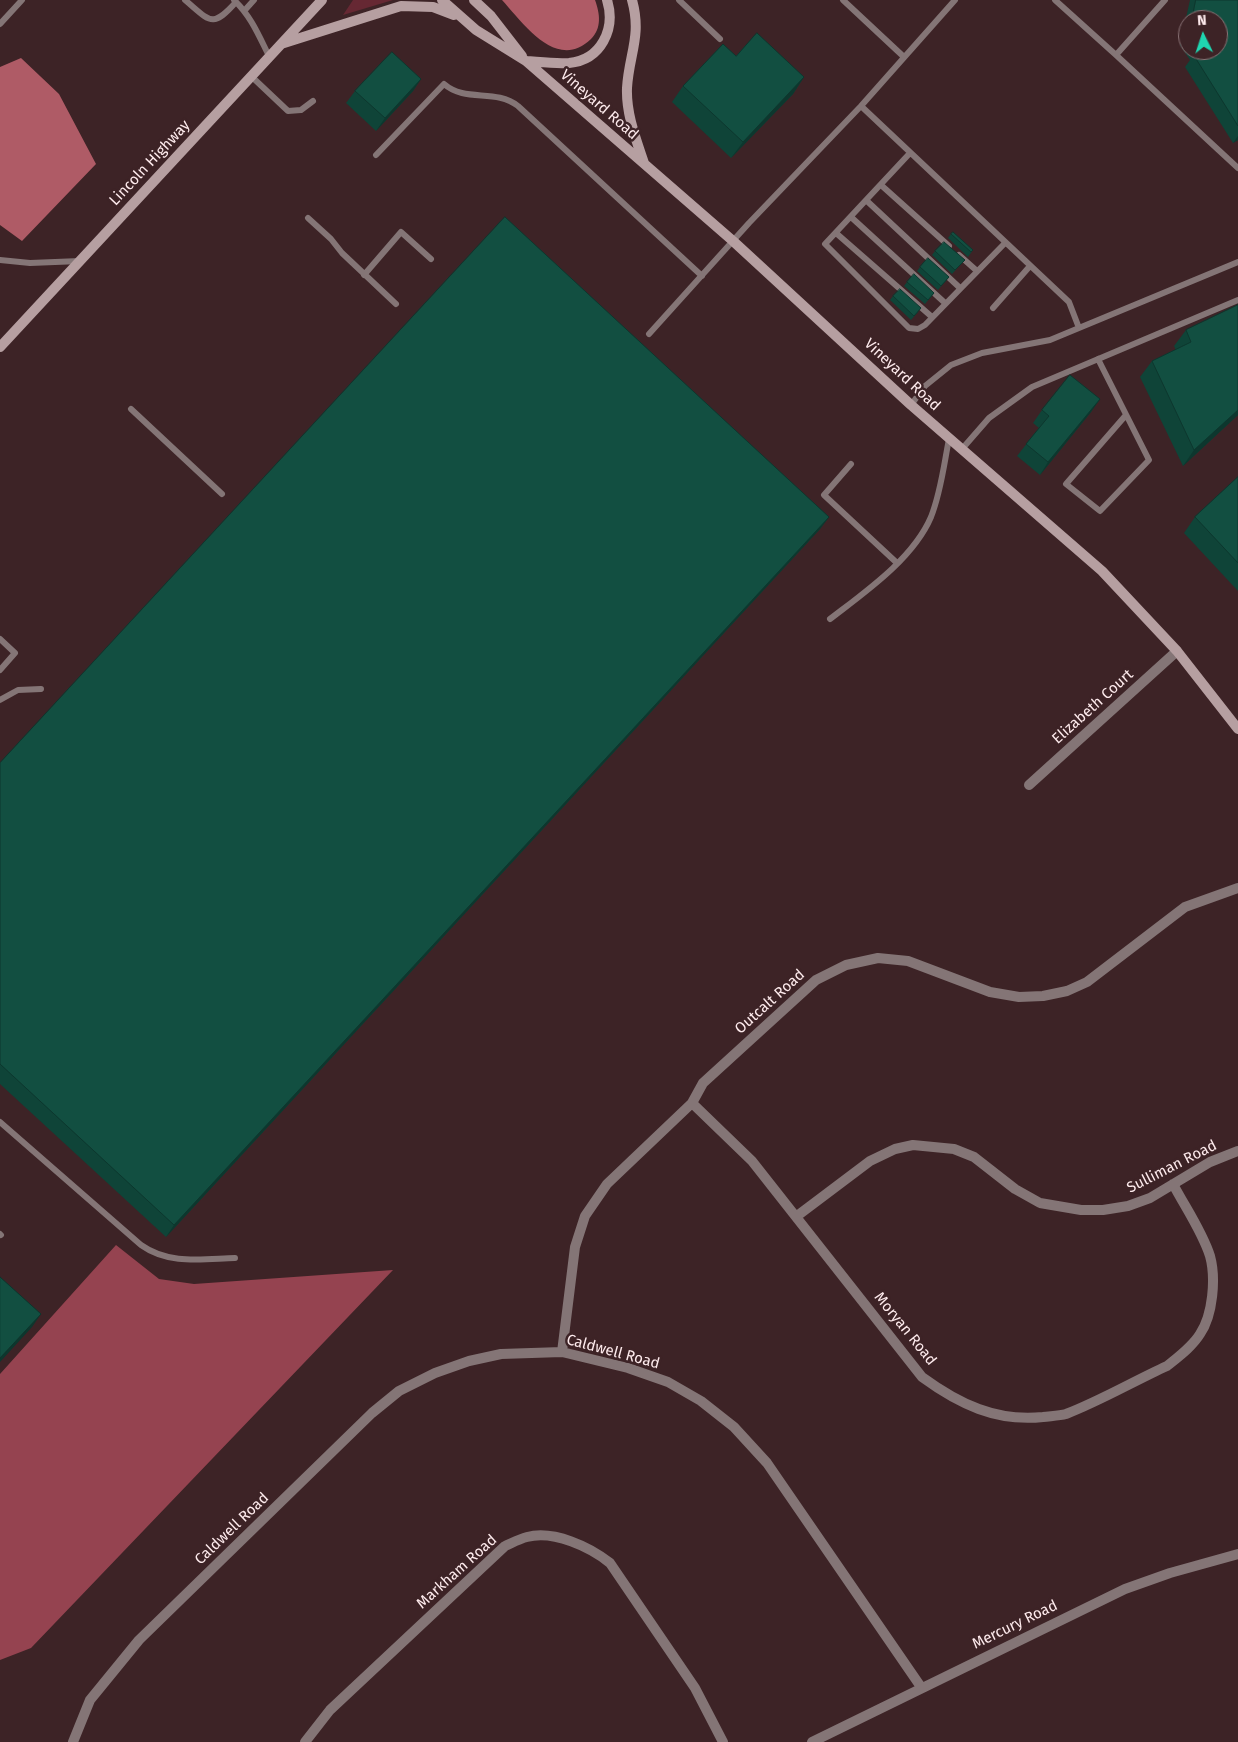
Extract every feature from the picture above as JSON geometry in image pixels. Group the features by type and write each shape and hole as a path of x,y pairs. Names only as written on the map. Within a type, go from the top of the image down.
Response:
{"street":[{"name":"Lincoln Highway","path":"0,347 322,0"},
{"name":"Vineyard Road","path":"442,0 476,30 526,61 733,241 949,439 1017,495 1102,571 1177,651 1238,729"},
{"name":"Vineyard Road","path":"474,0 492,16 526,61"},
{"path":"526,61 570,63 590,55 601,45 610,26 607,0"},
{"path":"632,0 636,18 636,35 627,87 628,109 644,164"},
{"path":"280,44 401,6 433,7 462,18"},
{"name":"Elizabeth Court","path":"1029,785 1177,651"},
{"name":"Outcalt Road","path":"562,1352 575,1247 585,1216 607,1184 692,1103 703,1083 816,980 846,965 878,958 908,960 990,992 1019,998 1044,996 1066,991 1086,982 1185,907 1238,888"},
{"name":"Moryan Road","path":"692,1103 752,1161 922,1377 946,1394 972,1408 1001,1416 1031,1418 1064,1414 1167,1366 1181,1355 1200,1334 1209,1310 1212,1284 1210,1256 1173,1184"},
{"name":"Sulliman Road","path":"797,1216 870,1161 895,1149 913,1145 954,1149 974,1157 1016,1189 1040,1203 1062,1208 1103,1210 1128,1206 1150,1198 1210,1162 1238,1151"},
{"name":"Caldwell Road","path":"73,1742 90,1700 139,1640 372,1413 399,1391 435,1373 469,1361 520,1352 562,1352 628,1368 668,1382 702,1401 734,1427 768,1463 921,1687"},
{"name":"Markham Road","path":"305,1742 330,1710 505,1546 527,1537 548,1536 596,1552 610,1563 695,1688 723,1742"},
{"name":"Mercury Road","path":"812,1742 921,1687 1125,1589 1170,1573 1238,1554"}],"lane":[{"path":"0,24 22,0"},
{"path":"185,0 203,15 213,20 223,17 235,1 245,10 269,56"},
{"path":"245,10 254,0"},
{"path":"679,0 720,39"},
{"path":"843,0 904,57"},
{"path":"649,334 733,241 861,106 955,0"},
{"path":"1055,0 1238,168"},
{"path":"1116,55 1165,0"},
{"path":"251,76 288,111 301,110 313,101"},
{"path":"376,155 444,84 463,94 497,96 513,102 702,276"},
{"path":"861,106 1069,302 1080,328"},
{"path":"910,153 825,244 909,328 918,329 932,317 1004,242"},
{"path":"882,185 977,271"},
{"path":"867,201 960,288"},
{"path":"851,217 945,303"},
{"path":"308,218 364,275 396,304"},
{"path":"364,275 401,232 431,259"},
{"path":"836,233 932,317"},
{"path":"0,260 30,263 80,261"},
{"path":"911,405 925,386 951,365 982,353 1050,340 1238,262"},
{"path":"993,308 1030,266"},
{"path":"962,450 989,418 1032,388 1238,300"},
{"path":"1098,359 1149,460 1100,511 1066,484 1126,415"},
{"path":"131,409 222,494"},
{"path":"830,619 875,584 897,563 917,539 930,517 949,439"},
{"path":"851,464 824,495 897,563"},
{"path":"0,639 15,653 0,670"},
{"path":"1,697 18,690 41,689"},
{"path":"0,1122 141,1245 156,1254 179,1260 236,1258"}],"shaded area":[{"path":"353,0 393,0 343,15"},
{"path":"502,0 595,0 599,16 597,30 591,39 578,48 566,50 554,47 542,41 531,32"},
{"path":"21,58 59,94 96,164 22,241 0,225 0,67"},
{"path":"116,1245 159,1279 194,1284 393,1270 31,1648 0,1660 0,1374"}],"building":[{"path":"1196,0 1238,0 1238,126 1197,60 1228,60 1228,10 1194,10"},
{"path":"757,33 804,77 743,142 683,86 723,44 736,56"},
{"path":"392,52 421,79 385,118 355,91"},
{"path":"505,217 829,517 174,1225 0,1064 0,763"},
{"path":"953,232 973,250 971,252 951,234"},
{"path":"944,242 965,260 955,270 935,251"},
{"path":"928,258 949,277 941,286 920,267"},
{"path":"914,274 934,293 928,300 907,282"},
{"path":"900,289 921,308 914,316 893,296"},
{"path":"1238,305 1238,410 1194,450 1152,361 1191,342 1186,330"},
{"path":"1070,375 1100,399 1048,462 1026,444 1049,416 1042,410"},
{"path":"1238,477 1238,563 1195,517"},
{"path":"0,1277 41,1314 0,1358"}]}
